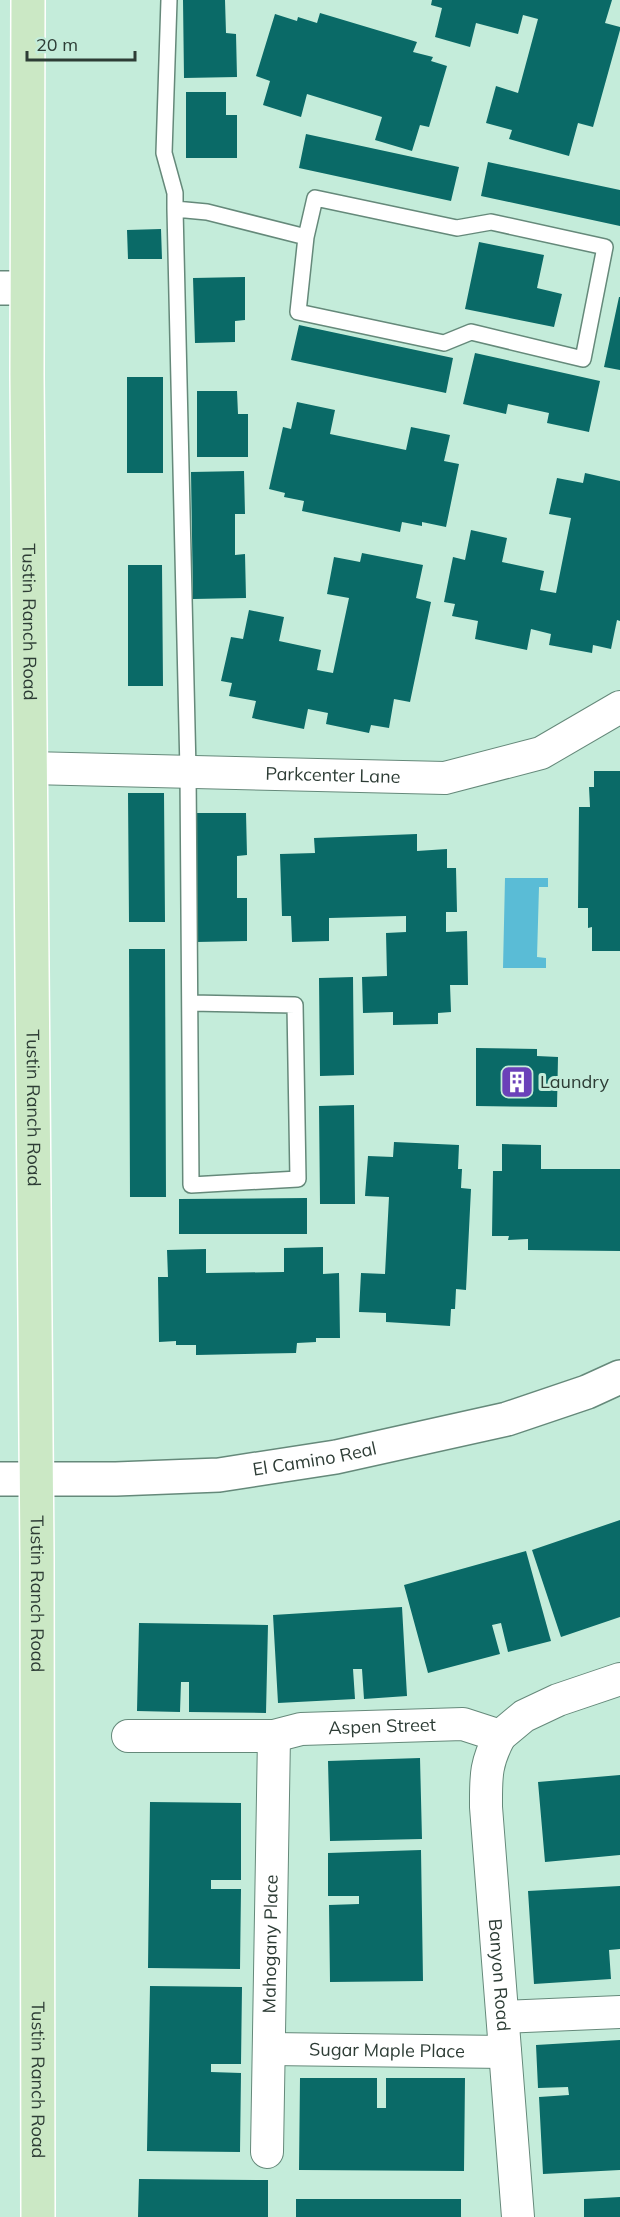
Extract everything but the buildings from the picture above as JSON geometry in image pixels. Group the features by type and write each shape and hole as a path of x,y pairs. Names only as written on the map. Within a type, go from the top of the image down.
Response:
{"main road":[{"name":"Tustin Ranch Road","path":"28,0 13,288 30,768 37,1479 38,2217"},
{"name":"El Camino Real","path":"0,1479 116,1479 219,1475 336,1457 507,1419 587,1392 620,1377"}],"street":[{"name":"Parkcenter Lane","path":"30,768 445,778 541,753 620,707"},
{"path":"500,1736 524,1716 558,1700 620,1679"},
{"name":"Aspen Street","path":"128,1736 274,1736 301,1729 463,1724 500,1736"},
{"name":"Mahogany Place","path":"267,2152 274,1736"},
{"name":"Banyon Road","path":"500,1736 489,1757 486,1807 518,2217"},
{"path":"503,2017 620,2012"},
{"name":"Sugar Maple Place","path":"270,2049 505,2052"}],"lane":[{"path":"169,0 164,153 175,193 188,771 189,1003 191,1185 298,1179 295,1005 189,1003"},
{"path":"315,198 456,228 491,222 605,246 583,359 471,332 444,343 298,312 306,237 315,198"},
{"path":"175,209 207,212 306,237"}],"water":[{"path":"505,878 548,878 548,887 539,887 537,957 546,958 546,968 503,968"}],"place":[{"name":"Laundry","path":"517,1082"}]}
